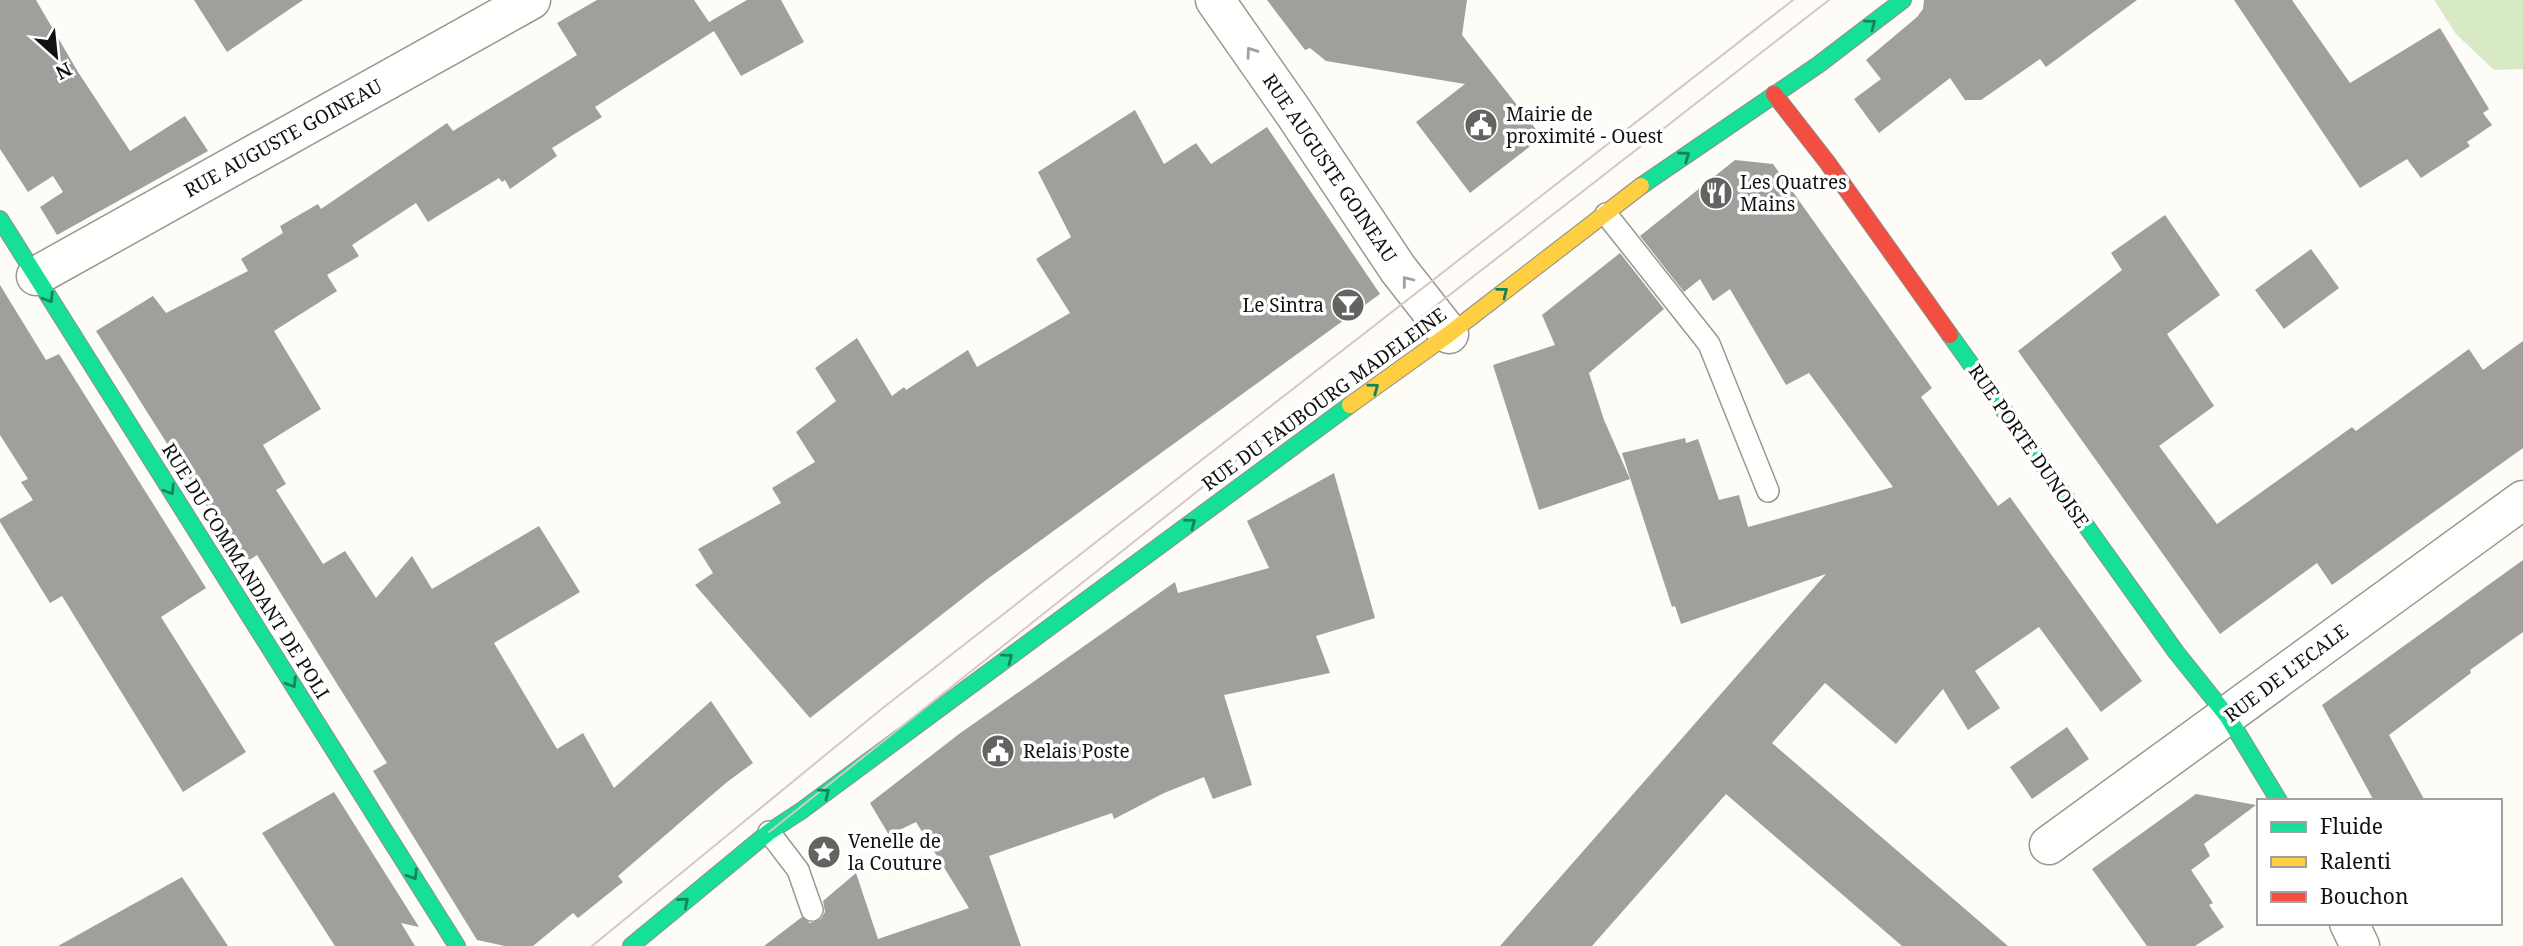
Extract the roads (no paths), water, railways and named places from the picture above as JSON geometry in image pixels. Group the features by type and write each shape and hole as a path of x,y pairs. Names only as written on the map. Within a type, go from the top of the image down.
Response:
{"street":[{"name":"RUE AUGUSTE GOINEAU","path":"36,276 531,0"},
{"name":"RUE AUGUSTE GOINEAU","path":"1215,0 1398,269 1449,334"},
{"name":"RUE DU FAUBOURG MADELEINE","path":"631,946 769,832 1449,334 1606,214 1818,65 1903,0"},
{"name":"RUE PORTE DUNOISE","path":"1774,94 1818,150 2176,652 2228,717 2278,799"},
{"name":"RUE DU COMMANDANT DE POLI","path":"1,224 457,946"},
{"name":"RUE DE L'ECALE","path":"2049,845 2523,500"},
{"path":"2349,925 2360,946"}],"lane":[{"path":"1606,214 1709,344 1768,491"},
{"path":"769,832 798,870 812,910"}],"tram line":[{"path":"592,946 884,707 1793,0"},
{"path":"769,832 1214,478 1829,0"}],"place":[{"name":"Mairie de proximité - Ouest","path":"1481,125"},
{"name":"Les Quatres Mains","path":"1716,193"},
{"name":"Le Sintra","path":"1348,305"},
{"name":"Relais Poste","path":"998,751"},
{"name":"Venelle de la Couture","path":"824,852"}]}
